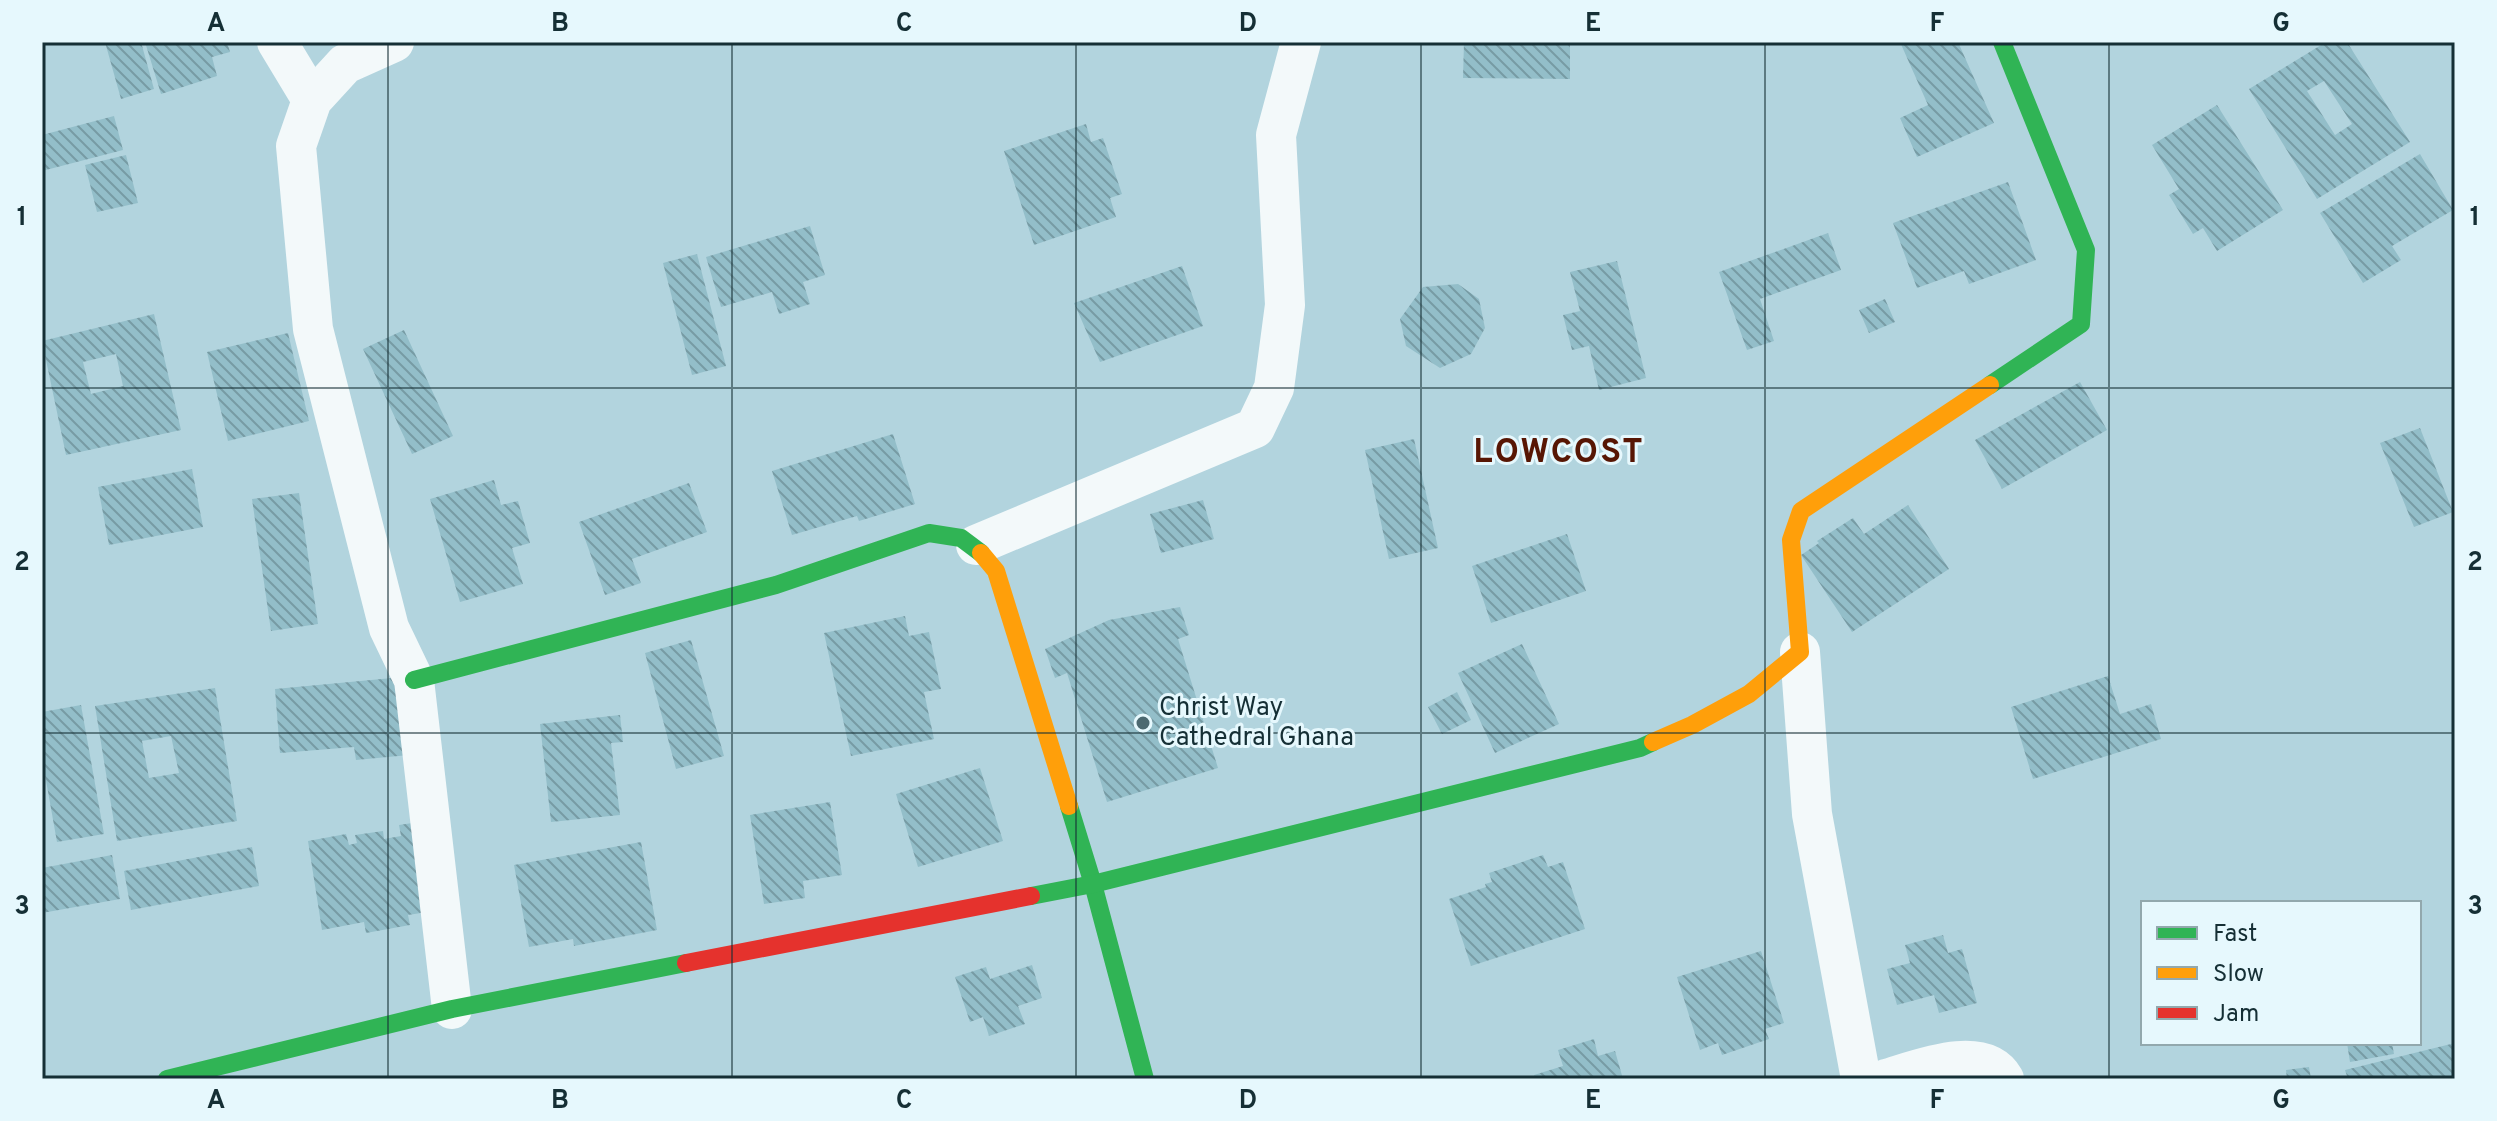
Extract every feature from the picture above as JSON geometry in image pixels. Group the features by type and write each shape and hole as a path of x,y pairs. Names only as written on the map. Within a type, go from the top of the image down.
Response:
{"street":[{"path":"277,42 312,100"},
{"path":"394,42 345,64 312,100 296,146 313,329 389,628 414,680 452,1009"},
{"path":"976,545 1255,428 1274,388 1285,305 1276,135 1301,42"},
{"path":"1861,1079 1812,814 1791,540 1801,511 2081,324 2086,250 2002,42"},
{"path":"414,680 776,585 929,533 954,534 976,545 996,571 1093,884 1145,1079"},
{"path":"167,1079 452,1009 1093,884 1640,748 1692,725 1749,694 1800,652"},
{"path":"1886,1079 1949,1062 1976,1060 1999,1070 2004,1079"}],"building":[{"path":"105,42 141,42 154,89 121,99"},
{"path":"145,42 227,42 230,52 212,57 217,76 161,94"},
{"path":"1464,42 1570,42 1570,79 1463,78"},
{"path":"1900,42 1958,42 1994,123 1917,157 1900,118 1928,105"},
{"path":"2326,42 2347,42 2410,142 2317,199 2249,89","holes":["2324,81 2352,124 2335,135 2307,91"]},
{"path":"2217,105 2283,210 2217,251 2203,228 2193,234 2169,195 2179,189 2152,145"},
{"path":"114,116 123,150 42,171 42,135"},
{"path":"1086,124 1091,142 1103,138 1122,194 1110,198 1116,217 1034,245 1004,151"},
{"path":"2420,154 2453,210 2392,246 2401,260 2363,283 2320,213"},
{"path":"126,155 138,203 97,212 85,165"},
{"path":"2008,182 2036,260 1969,284 1964,271 1917,288 1893,223"},
{"path":"810,226 825,275 803,282 810,304 779,314 772,292 721,307 706,257"},
{"path":"1828,233 1841,270 1760,299 1774,341 1747,350 1719,272"},
{"path":"697,254 726,366 692,375 663,263"},
{"path":"1617,261 1646,378 1599,390 1589,346 1572,350 1563,315 1580,311 1570,272"},
{"path":"1182,266 1203,326 1100,362 1074,303"},
{"path":"1458,284 1479,299 1485,328 1471,354 1440,368 1406,346 1400,319 1423,287"},
{"path":"1885,299 1895,322 1869,333 1859,310"},
{"path":"154,314 181,430 66,455 42,341","holes":["116,354 123,386 91,394 83,362"]},
{"path":"404,330 453,436 412,454 363,349"},
{"path":"288,333 309,421 228,441 207,352"},
{"path":"2080,382 2107,430 2002,489 1975,440"},
{"path":"2420,428 2453,512 2414,527 2380,443"},
{"path":"893,434 915,504 859,521 857,516 792,535 772,471"},
{"path":"1414,439 1438,548 1389,559 1365,450"},
{"path":"192,469 203,527 109,545 98,487"},
{"path":"494,480 501,505 518,501 530,543 512,548 523,584 460,602 430,499"},
{"path":"689,483 707,532 632,559 641,583 605,595 579,522"},
{"path":"299,493 318,624 271,631 252,499"},
{"path":"1203,500 1214,539 1161,553 1150,514"},
{"path":"1908,505 1949,569 1852,632 1801,555 1853,518 1864,534"},
{"path":"1567,534 1586,591 1491,623 1472,566"},
{"name":"Christ Way Cathedral Ghana","path":"1180,607 1189,635 1178,639 1218,768 1107,802 1067,673 1055,678 1045,649 1109,620"},
{"path":"905,616 909,636 929,632 941,689 924,692 934,739 851,756 824,633"},
{"path":"691,640 724,756 676,769 645,653"},
{"path":"1522,644 1559,724 1495,753 1458,673"},
{"path":"2108,676 2120,714 2151,704 2161,739 2033,779 2011,707"},
{"path":"403,677 409,755 356,760 354,747 280,753 275,689"},
{"path":"215,688 237,821 117,841 95,706","holes":["171,736 179,773 149,778 142,741"]},
{"path":"1457,692 1471,720 1442,734 1428,707"},
{"path":"81,705 104,834 57,842 42,758 42,712"},
{"path":"620,715 623,742 611,743 620,815 551,822 540,724"},
{"path":"980,768 1003,841 918,867 896,794"},
{"path":"830,802 842,875 803,881 805,898 764,904 750,815"},
{"path":"419,822 434,911 408,915 410,925 366,933 364,922 322,930 308,841 346,834 349,845 357,843 355,835 383,831 384,839 401,836 399,825"},
{"path":"641,842 657,930 574,946 573,939 529,947 514,865"},
{"path":"252,847 259,886 131,910 124,871"},
{"path":"112,855 120,899 42,913 42,868"},
{"path":"1543,855 1548,867 1563,862 1585,929 1471,966 1449,899 1486,887 1485,884 1492,882 1489,873"},
{"path":"1943,935 1948,953 1962,949 1977,1003 1939,1013 1934,995 1897,1005 1887,969 1910,963 1905,945"},
{"path":"1761,951 1784,1023 1765,1029 1769,1039 1722,1055 1718,1043 1700,1050 1677,977"},
{"path":"1032,965 1042,998 1018,1006 1025,1024 989,1036 983,1017 970,1022 955,977 986,967 990,979"},
{"path":"1594,1039 1598,1056 1615,1051 1623,1079 1535,1079 1534,1075 1563,1066 1558,1050"},
{"path":"2455,1043 2455,1079 2348,1079 2345,1070"},
{"path":"2347,1045 2392,1045 2394,1054 2350,1062"},
{"path":"2309,1067 2311,1079 2287,1079 2286,1070"}],"traffic: fast":[{"path":"1990,385 2081,324 2086,250 2002,42"},
{"path":"414,680 776,585 929,533 961,538 981,553"},
{"path":"1031,896 1093,884 1640,748 1653,742"},
{"path":"1069,806 1145,1079"},
{"path":"167,1079 452,1009 686,963"}],"traffic: slow":[{"path":"1653,742 1749,694 1800,652 1791,540 1801,511 1990,385"},
{"path":"981,553 996,571 1069,806"}],"traffic: jam":[{"path":"686,963 1031,896"}],"place":[{"name":"Christ Way Cathedral Ghana","path":"1143,723"}],"district":[{"name":"LOWCOST","path":"1559,453"}]}
